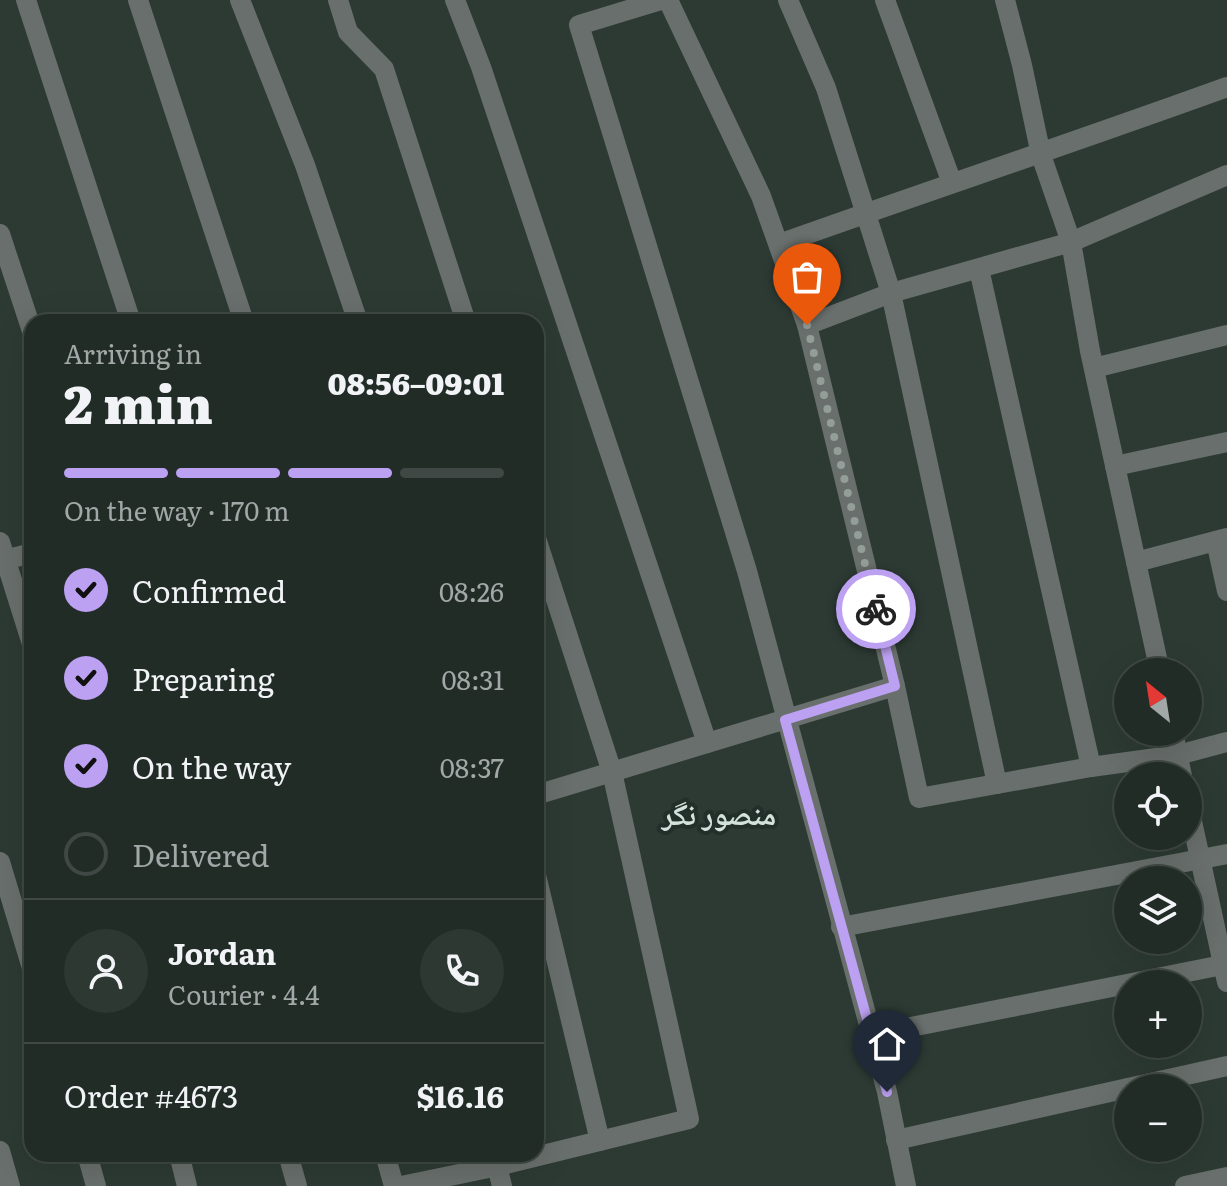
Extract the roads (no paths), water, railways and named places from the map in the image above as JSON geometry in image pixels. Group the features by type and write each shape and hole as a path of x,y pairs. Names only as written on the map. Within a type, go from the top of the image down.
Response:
{"street":[{"path":"26,0 128,314"},
{"path":"138,0 241,314"},
{"path":"240,0 305,165 355,314"},
{"path":"338,0 348,32 384,69 463,314"},
{"path":"455,0 481,67 707,743"},
{"path":"661,0 579,25 747,571 871,1035 906,1186"},
{"path":"668,0 761,196 807,325 895,686 919,798 1091,767 1178,755 1227,742"},
{"path":"788,0 826,88 891,293 997,784"},
{"path":"885,0 952,183"},
{"path":"1005,0 1041,155 1071,242 1094,368 1157,658"},
{"path":"779,244 1041,155 1227,87"},
{"path":"807,325 891,293 1071,242 1227,175"},
{"path":"0,234 26,314"},
{"path":"979,269 1091,767"},
{"path":"1094,368 1227,335"},
{"path":"1115,466 1227,442"},
{"path":"1136,562 1221,540 1227,591"},
{"path":"24,553 2,554 24,620"},
{"path":"544,563 612,772 689,1119 544,1156"},
{"path":"544,793 895,686"},
{"path":"1176,746 1179,762"},
{"path":"871,1035 1226,970 1198,850"},
{"path":"841,927 1227,854"},
{"path":"0,862 17,928"},
{"path":"544,908 600,1141"},
{"path":"1191,1074 1227,1066"},
{"path":"896,1140 1114,1091"},
{"path":"0,1151 10,1186"},
{"path":"89,1162 96,1186"},
{"path":"181,1162 187,1186"},
{"path":"290,1162 297,1186"},
{"path":"387,1162 394,1186"},
{"path":"401,1186 524,1162"},
{"path":"1185,1186 1227,1177"}],"district":[{"name":"منصور نگر","path":"719,815"}]}
